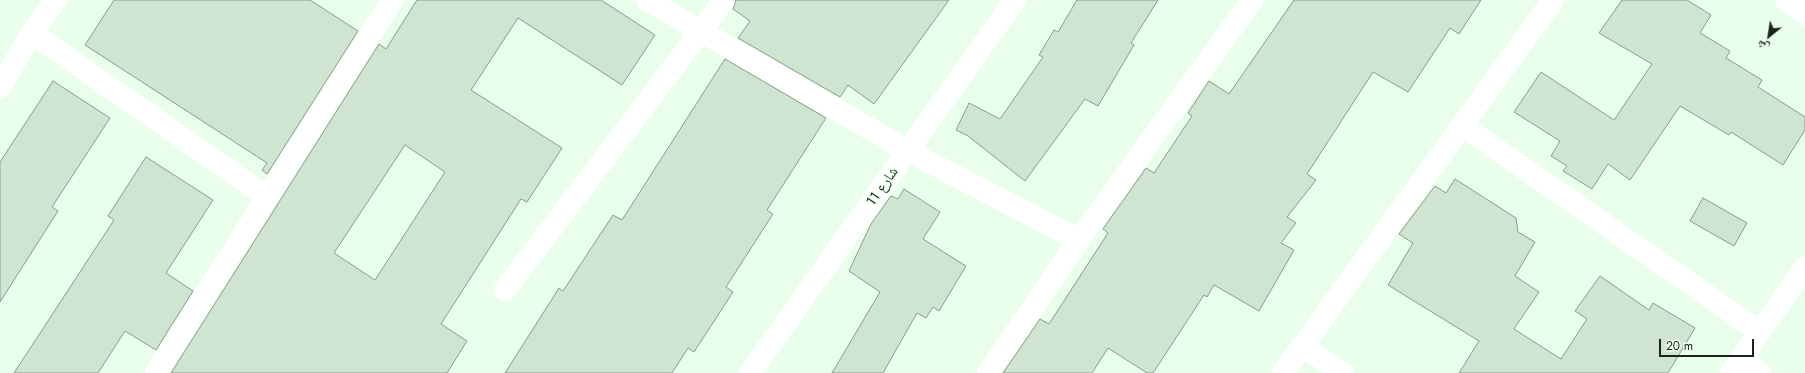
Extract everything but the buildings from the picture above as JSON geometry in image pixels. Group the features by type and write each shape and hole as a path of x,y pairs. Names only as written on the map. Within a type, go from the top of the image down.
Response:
{"street":[{"path":"0,87 32,33 56,0"},
{"path":"156,373 392,0"},
{"path":"647,0 908,151 1079,240"},
{"path":"505,290 724,0"},
{"name":"شارع 11","path":"750,373 1015,0"},
{"path":"988,373 1079,240 1252,0"},
{"path":"1283,373 1553,0"},
{"path":"1786,0 1805,14"},
{"path":"32,33 267,197"},
{"path":"1463,126 1760,332"},
{"path":"1760,373 1736,366 1805,267"},
{"path":"1303,346 1342,373"}]}
